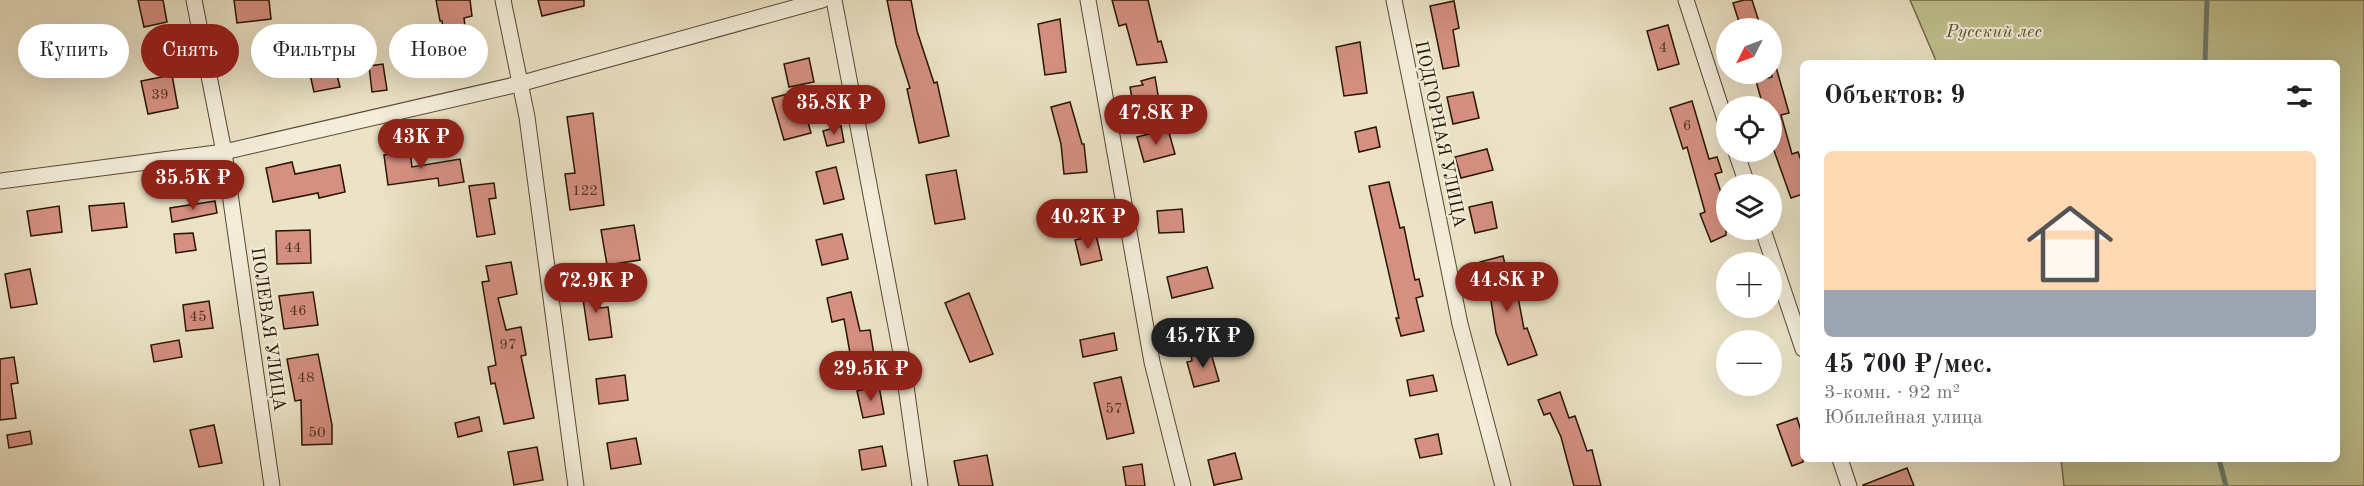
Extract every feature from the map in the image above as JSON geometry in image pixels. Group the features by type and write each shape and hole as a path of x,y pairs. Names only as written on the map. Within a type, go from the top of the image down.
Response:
{"street":[{"name":"ПОЛЕВАЯ УЛИЦА","path":"194,0 224,152 272,486"},
{"path":"503,0 527,117 576,486"},
{"path":"0,181 224,152 519,84 822,0"},
{"path":"834,0 902,358 920,486"},
{"path":"1088,0 1152,362 1183,486"},
{"name":"ПОДГОРНАЯ УЛИЦА","path":"1394,0 1460,324 1503,486"},
{"path":"1686,0 1717,96"},
{"path":"1765,240 1800,340"},
{"path":"1841,462 1849,486"}],"green space":[{"name":"Русский лес","path":"1910,0 2364,0 2364,486 2064,486 2061,462 2340,462 2340,60 1936,60"}],"building":[{"path":"138,0 163,0 167,22 143,24"},
{"path":"234,0 269,0 271,19 237,23"},
{"path":"436,0 470,0 472,16 464,18 465,24 442,24"},
{"path":"538,0 584,0 584,6 542,16"},
{"path":"887,0 911,0 917,31 934,83 937,82 949,136 919,143 907,89 910,88 896,44"},
{"path":"1112,0 1148,0 1158,42 1161,41 1167,62 1137,65 1126,24 1119,26"},
{"path":"1752,0 1758,18 1738,18 1733,3"},
{"path":"1454,1 1459,28 1453,30 1459,66 1443,69 1430,6"},
{"path":"1060,19 1066,72 1045,75 1038,24"},
{"path":"1668,25 1679,64 1658,70 1647,31"},
{"path":"1360,42 1367,93 1344,96 1336,47"},
{"path":"809,58 814,82 789,87 784,64"},
{"path":"383,64 387,90 372,92 370,78 377,78 377,65"},
{"path":"1155,77 1162,119 1152,121 1149,108 1134,110 1130,87 1143,85 1141,81"},
{"path":"173,78 178,108 148,114 141,81"},
{"path":"311,78 338,78 340,87 314,92"},
{"path":"1757,84 1781,84 1789,113 1782,115 1782,96 1760,96"},
{"path":"799,91 811,133 784,140 772,98"},
{"path":"1473,92 1479,118 1453,124 1447,97"},
{"path":"1692,101 1709,159 1716,157 1722,172 1715,174 1716,240 1711,242 1700,214 1705,212 1687,147 1683,149 1670,108"},
{"path":"1070,102 1082,144 1084,144 1087,172 1064,174 1061,144 1051,107"},
{"path":"593,113 604,205 570,210 565,174 575,173 567,117"},
{"path":"1782,119 1792,154 1798,152 1800,158 1800,195 1791,198 1778,162 1782,162"},
{"path":"841,126 844,142 827,146 823,131"},
{"path":"1376,127 1380,147 1359,152 1355,132"},
{"path":"1168,129 1175,154 1144,162 1137,137"},
{"path":"1487,149 1493,170 1461,178 1455,157"},
{"path":"410,151 412,167 460,159 464,182 439,186 438,178 388,185 384,155"},
{"path":"292,162 295,174 340,165 345,192 319,198 318,193 273,202 266,168"},
{"path":"836,167 844,199 824,204 816,172"},
{"path":"956,170 965,219 935,224 926,175"},
{"path":"1389,182 1400,228 1404,227 1415,280 1419,279 1423,296 1416,298 1424,331 1401,336 1369,186"},
{"path":"494,183 496,198 489,199 495,234 477,237 469,186"},
{"path":"215,201 217,213 172,222 170,208"},
{"path":"1492,202 1497,228 1475,233 1469,207"},
{"path":"124,203 127,227 92,231 89,206"},
{"path":"59,206 62,232 31,236 27,211"},
{"path":"1182,209 1184,232 1159,233 1157,211"},
{"path":"634,225 640,260 607,265 601,230"},
{"path":"310,230 311,263 277,264 276,231"},
{"path":"193,233 196,250 176,253 174,234"},
{"path":"842,234 848,259 822,265 816,240"},
{"path":"1096,235 1102,260 1081,265 1075,240"},
{"path":"1503,256 1512,293 1517,292 1524,329 1527,328 1537,355 1508,365 1496,333 1489,288 1487,288 1480,262"},
{"path":"511,262 517,294 498,298 506,330 521,327 526,355 521,356 534,418 504,424 495,383 491,384 488,367 496,365 482,282 489,281 486,266"},
{"path":"1207,267 1213,288 1172,298 1167,277"},
{"path":"30,269 37,304 11,308 5,274"},
{"path":"597,283 600,308 608,307 612,337 589,340 581,285"},
{"path":"313,292 318,325 284,329 279,296"},
{"path":"851,292 860,331 870,330 874,355 851,359 844,319 832,322 827,298"},
{"path":"969,293 993,354 970,362 945,303"},
{"path":"209,301 213,328 186,331 183,305"},
{"path":"1114,333 1117,350 1083,357 1080,340"},
{"path":"179,340 182,357 154,362 151,345"},
{"path":"1210,350 1219,381 1194,387 1187,362 1192,361 1191,355"},
{"path":"318,354 332,425 332,444 302,445 301,400 295,401 287,359"},
{"path":"14,357 18,383 11,384 16,418 0,420 0,359"},
{"path":"625,375 628,400 599,404 596,379"},
{"path":"1433,375 1437,391 1410,396 1407,380"},
{"path":"1121,377 1134,433 1107,439 1094,383"},
{"path":"879,386 884,414 863,418 857,391"},
{"path":"1560,392 1569,418 1575,416 1587,451 1592,450 1601,486 1574,486 1561,437 1550,413 1544,415 1538,400"},
{"path":"479,417 482,431 458,437 455,423"},
{"path":"1797,418 1800,428 1800,462 1803,462 1792,466 1777,425"},
{"path":"214,425 222,463 199,467 190,430"},
{"path":"30,431 32,444 9,448 7,435"},
{"path":"1438,434 1442,454 1420,458 1415,439"},
{"path":"636,438 641,464 611,469 607,443"},
{"path":"882,446 886,466 862,470 859,450"},
{"path":"537,447 543,480 514,485 508,452"},
{"path":"1235,453 1242,479 1214,485 1208,460"},
{"path":"987,455 993,486 959,486 954,461"},
{"path":"1142,464 1145,486 1126,486 1123,467"},
{"path":"1907,468 1914,486 1863,486 1863,485"}],"waterway":[{"path":"2205,60 2207,0"},
{"path":"2220,462 2226,486"}]}
